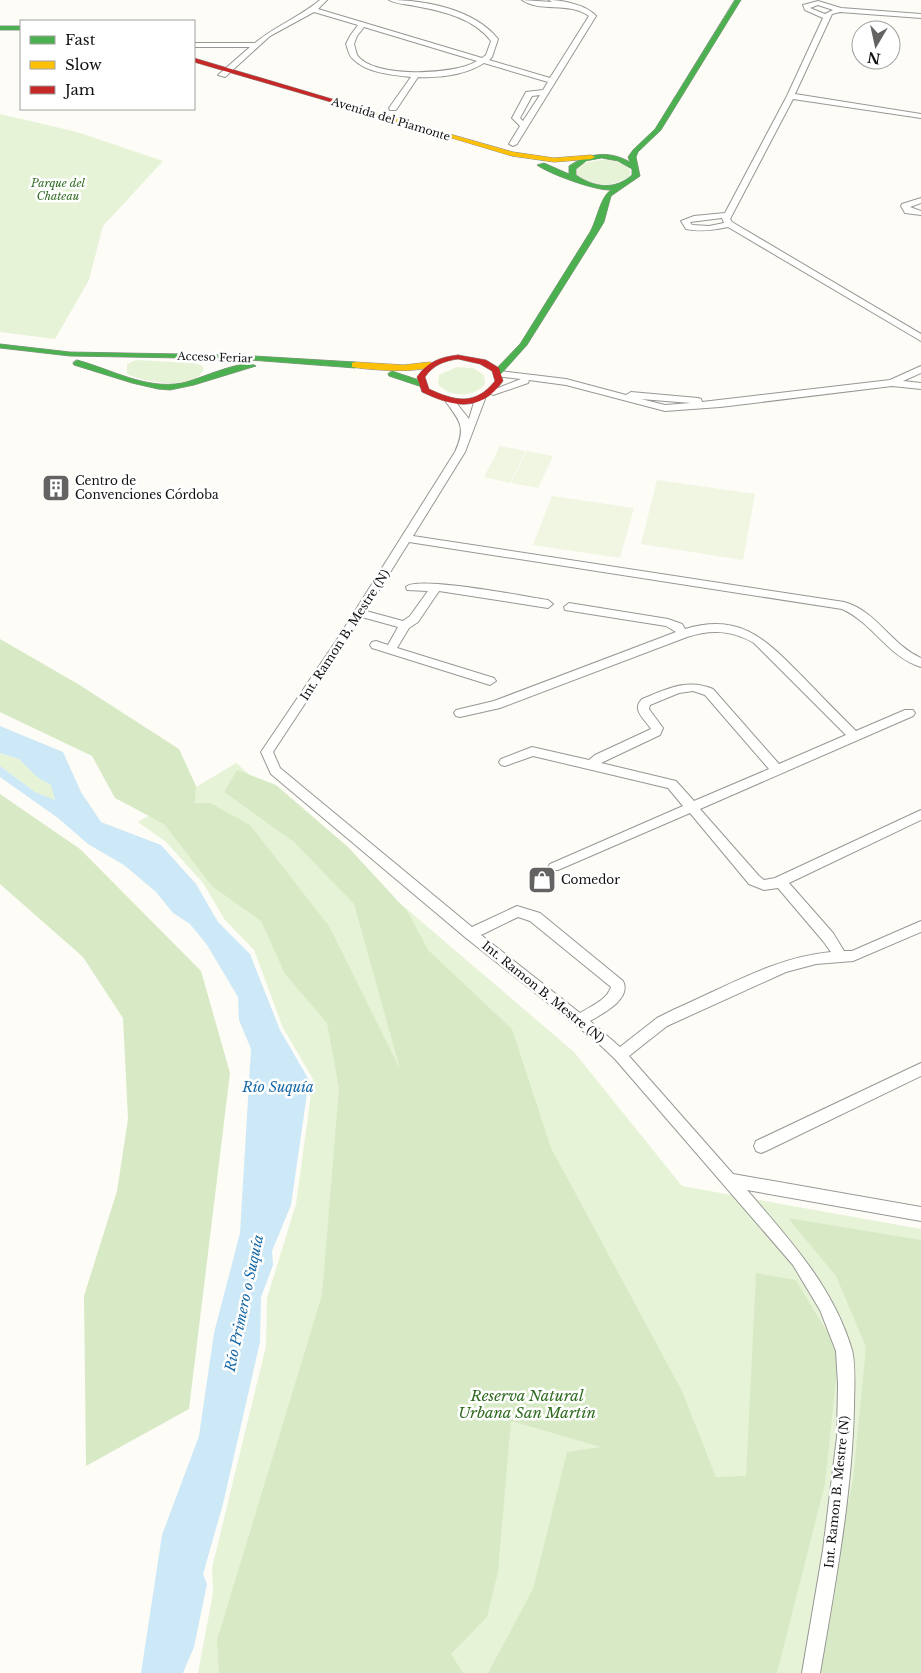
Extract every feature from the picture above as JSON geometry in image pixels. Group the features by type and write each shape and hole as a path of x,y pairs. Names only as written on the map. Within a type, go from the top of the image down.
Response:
{"main road":[{"path":"523,345 495,355 448,358 430,365 421,377 422,384 432,395 451,402 480,399 493,392 499,384 498,373 523,345 600,222 608,195 636,176 632,157 635,151 654,135 738,0"},
{"path":"0,28 20,28"},
{"path":"0,32 20,32"},
{"name":"Avenida del Piamonte","path":"195,60 225,73 494,158 553,168 578,181 601,188 624,185"},
{"name":"Avenida del Piamonte","path":"195,66 512,154 554,160 594,157"},
{"path":"594,232 593,201 571,172 572,168 579,161 613,154 626,148 668,114"},
{"path":"594,157 620,159 635,168"},
{"name":"Acceso Feriar","path":"0,346 63,354 205,356 404,368 430,365"},
{"name":"Acceso Feriar","path":"0,353 83,364 146,384 169,387 195,382 236,368 272,367 393,374 422,384"},
{"path":"119,375 119,366 134,355"},
{"path":"205,356 213,367 212,375"},
{"path":"458,357 482,361 498,373"}],"street":[{"path":"225,73 271,33 314,10 324,0"},
{"path":"362,25 351,40 350,48 353,56 376,69 415,76 451,73 483,61 495,46 492,36 469,20 435,9 392,0"},
{"path":"435,9 445,0"},
{"path":"526,0 542,5 565,4"},
{"path":"513,144 593,16 590,12 552,0"},
{"path":"827,17 807,9 806,5 818,3 840,10 921,16"},
{"path":"314,10 552,82"},
{"path":"840,10 831,12 827,17 791,96 729,219 921,338"},
{"path":"195,45 258,45"},
{"path":"393,108 415,76"},
{"path":"524,126 516,118 529,94 546,92"},
{"path":"791,96 921,116"},
{"path":"921,200 905,206 908,211 921,213"},
{"path":"892,383 921,368"},
{"path":"498,373 547,379 665,408 720,404 892,383 921,386"},
{"path":"493,392 514,383 547,379"},
{"name":"Int. Ramon B. Mestre (N)","path":"480,399 465,441 361,613 318,680 267,752 268,759 275,771 471,934 581,1019 620,1055 798,1260 826,1306 844,1351 846,1436 832,1550 810,1673"},
{"path":"451,402 465,420 465,441"},
{"path":"406,538 844,606 865,615 902,654 921,663"},
{"path":"412,587 436,587 548,604"},
{"path":"390,650 405,625 414,618 436,587"},
{"path":"569,607 668,622 678,627 683,634"},
{"path":"361,613 405,625"},
{"path":"460,713 496,705 701,627 714,626 729,629 760,641 853,735"},
{"path":"376,645 490,681"},
{"path":"592,764 599,758 656,732 657,728 643,710 643,705 646,702 684,687 692,686 699,687 708,692 777,770"},
{"path":"554,867 853,735 909,713"},
{"path":"505,762 532,751 672,784 754,880 761,885 770,886 780,882 921,815"},
{"path":"780,882 828,937 841,957"},
{"path":"471,934 517,911 535,917 618,985 618,991 614,998 581,1019"},
{"path":"620,1055 662,1022 784,967 816,959 853,956 921,926"},
{"path":"761,1146 921,1069"},
{"path":"729,1180 921,1214"}],"green space":[{"name":"Parque del Chateau","path":"0,114 77,132 163,161 103,226 89,280 55,339 0,332"},
{"path":"607,159 624,164 630,170 630,176 616,183 597,184 577,175 577,168 583,163"},
{"path":"136,360 192,363 201,365 204,369 199,376 190,381 180,383 156,382 127,374 127,364"},
{"path":"457,367 473,368 484,375 485,384 475,392 468,394 455,394 443,389 438,384 439,375"},
{"path":"500,446 526,451 510,483 484,477"},
{"path":"527,451 553,456 538,488 511,483"},
{"path":"657,480 755,494 743,560 641,544"},
{"path":"552,496 634,508 620,558 533,545"},
{"name":"Reserva Natural Urbana San Martín","path":"0,639 78,684 179,749 196,786 195,803 210,803 250,825 329,926 400,1069 354,904 294,842 224,792 237,770 276,785 348,847 408,912 428,950 512,1029 551,1148 682,1391 716,1477 746,1476 756,1273 796,1280 839,1352 825,1484 777,1673 488,1673 533,1589 567,1452 601,1447 511,1421 498,1572 487,1617 451,1654 463,1673 219,1673 217,1640 322,1295 339,1088 327,1023 285,974 261,921 212,886 164,824 115,798 92,756 0,712"},
{"path":"0,753 19,759 37,777 52,785 55,801 35,792 0,766"},
{"name":"Reserva Natural Urbana San Martín","path":"236,763 574,1052 682,1186 921,1229 921,1673 198,1673 213,1593 212,1568 266,1346 267,1298 296,1204 313,1079 283,1028 254,950 225,920 203,883 166,842 138,822"},
{"path":"0,794 80,849 201,971 230,1073 189,1409 86,1466 84,1296 117,1191 128,1119 123,1018 83,957 0,884"},
{"path":"788,1218 921,1240 921,1673 814,1673 853,1480 866,1347 836,1276"}],"water":[{"name":"Río Suquía","path":"0,726 63,752 81,792 101,822 161,845 196,884 218,922 250,954 280,1030 309,1080 291,1205 272,1251 273,1265 261,1297 260,1342 223,1504 203,1574 207,1584 194,1647 183,1673 141,1673 162,1535 199,1436 214,1333 240,1233 251,1049 239,1020 238,997 207,945 190,924 173,913 156,892 124,865 88,844 58,818 0,777 0,766 35,792 55,800 51,785 37,777 19,759 0,753"}],"traffic: fast":[{"path":"635,168 632,157 635,151 658,130 738,0"},
{"path":"0,28 20,28"},
{"path":"602,156 620,159 635,168 636,176 622,186 613,188 588,185 573,176 572,168 584,159 602,156"},
{"path":"541,165 576,179"},
{"path":"498,372 523,345 594,232 600,222 608,195 624,185"},
{"path":"0,346 70,354 237,357 355,365"},
{"path":"77,363 135,382 158,387 191,384 241,367 252,366"},
{"path":"392,374 422,384"}],"traffic: slow":[{"path":"367,111 512,154 554,160 591,157"},
{"path":"355,365 404,368 430,365"}],"traffic: jam":[{"path":"195,60 367,111"},
{"path":"458,357 483,362 496,370 499,381 492,391 475,401 465,402 445,399 425,390 421,377 424,372 432,365 441,361 458,357"}],"place":[{"name":"Centro de Convenciones Córdoba","path":"56,488"},
{"name":"Comedor","path":"542,880"}],"water label":[{"name":"Río Primero o Suquía","path":"244,1303"}]}
